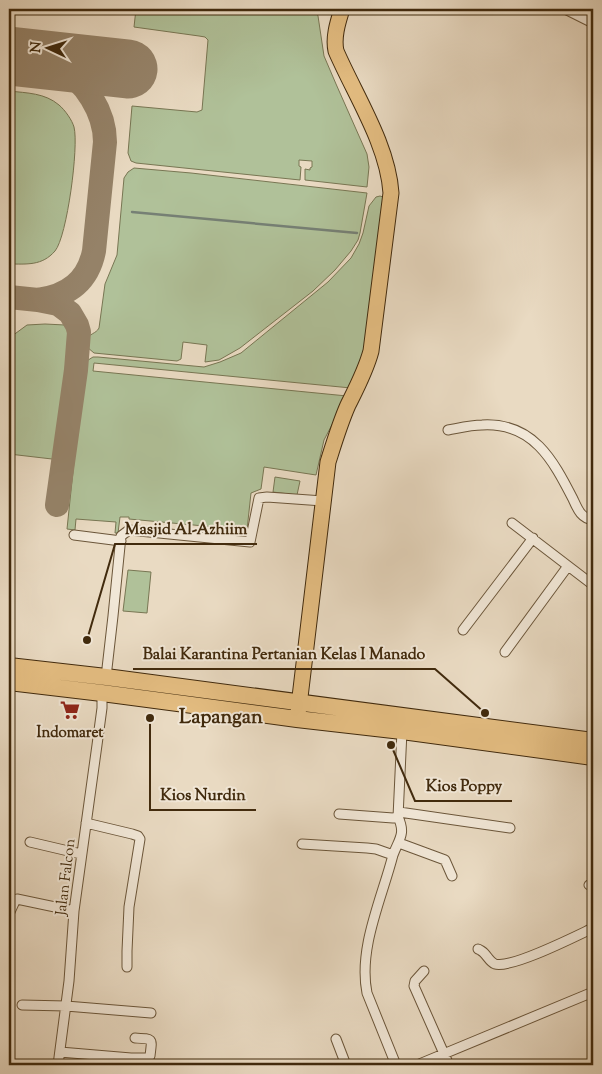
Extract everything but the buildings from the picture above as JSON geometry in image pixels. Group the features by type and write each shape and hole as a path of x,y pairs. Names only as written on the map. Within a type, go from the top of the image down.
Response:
{"highway":[{"path":"9,666 299,702 485,735 593,758"},
{"path":"9,682 402,731 593,741"}],"main road":[{"path":"298,719 328,462 347,407 365,371 371,350 391,193 388,172 382,152 336,51 335,40 342,9"}],"street":[{"path":"565,9 593,23"},
{"path":"448,430 492,425 511,428 526,435 538,443 548,457 585,518 593,520"},
{"path":"106,677 114,616 121,536 129,530 250,542 259,498 323,501"},
{"path":"512,523 593,585"},
{"path":"74,535 121,541"},
{"path":"464,630 533,538"},
{"path":"505,652 568,566"},
{"name":"Jalan Falcon","path":"58,1065 69,981 74,911 102,708 102,693"},
{"path":"396,1065 367,993 364,980 370,935 393,855 402,834 399,814 402,731"},
{"path":"339,814 395,818 399,814 510,828"},
{"path":"86,823 132,834 140,839 129,908 128,967"},
{"path":"30,842 81,854"},
{"path":"399,843 445,860 452,876"},
{"path":"302,844 376,849 393,855"},
{"path":"9,914 17,899 74,911"},
{"path":"478,949 486,954 490,961 494,963 508,963 525,958 593,928"},
{"path":"424,971 415,981 414,986 449,1065"},
{"path":"416,1065 593,992"},
{"path":"22,1005 66,1006 151,1013"},
{"path":"60,1052 130,1058 147,1058 150,1056 152,1043 150,1040 148,1038 135,1038"},
{"path":"336,1039 346,1065"}],"green space":[{"path":"136,9 315,9 318,16 324,56 367,154 369,167 367,187 305,180 305,169 310,170 312,161 299,160 299,166 301,167 300,180 131,161 128,153 132,106 197,112 202,110 208,40 205,37 134,27"},
{"path":"9,91 36,94 54,101 66,112 74,127 75,152 71,191 64,228 55,251 45,259 34,263 9,264"},
{"path":"134,168 367,193 358,240 335,270 313,291 240,348 219,360 205,362 207,345 183,342 181,359 177,361 94,353 87,347 86,341 99,328 105,284 117,255 124,178"},
{"path":"380,196 384,199 366,349 351,388 94,363 93,371 347,396 324,440 316,475 264,467 261,489 251,493 247,530 129,519 129,517 120,517 118,533 115,533 116,522 76,519 75,530 67,529 85,362 93,357 98,357 204,367 241,353 328,282 351,258 363,233 369,206 376,197"},
{"path":"27,325 65,325 69,332 56,456 52,459 9,454 9,342 12,336"},
{"path":"275,477 300,481 297,495 273,492"},
{"path":"128,570 151,572 147,613 123,611"}],"waterway":[{"path":"132,212 357,233"}],"taxiway":[{"path":"20,58 53,65 68,72 77,80 92,98 97,109 104,131 105,142 94,251 91,262 82,279 67,291 38,300"},
{"path":"9,297 58,304 70,313 79,332 76,370 57,505"}],"runway":[{"path":"9,56 128,69"}],"place":[{"name":"Masjid Al-Azhiim","path":"87,640"},
{"name":"Indomaret","path":"70,710"},
{"name":"Balai Karantina Pertanian Kelas I Manado","path":"485,713"},
{"name":"Kios Nurdin","path":"150,718"},
{"name":"Kios Poppy","path":"391,745"}],"district":[{"name":"Lapangan","path":"221,716"}]}
